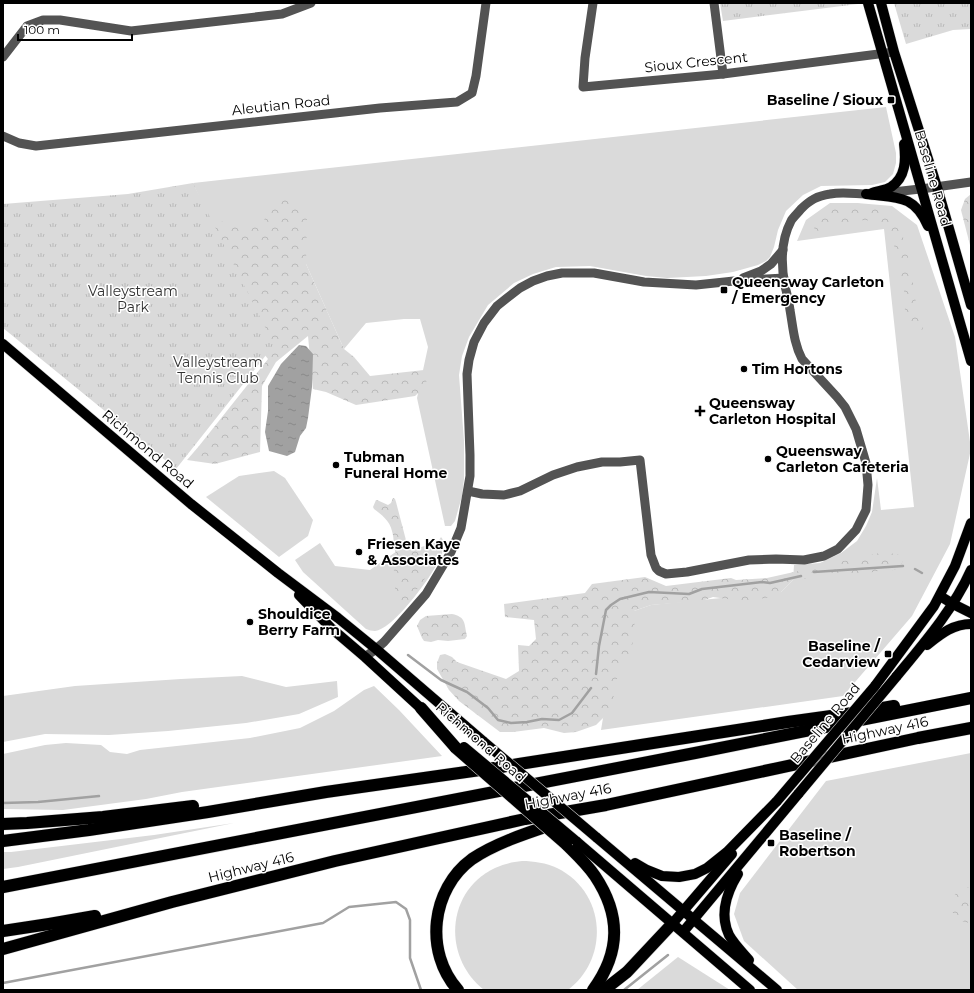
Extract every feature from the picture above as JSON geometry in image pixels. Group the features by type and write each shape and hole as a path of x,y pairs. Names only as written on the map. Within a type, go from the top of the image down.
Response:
{"highway":[{"path":"3,841 130,824 326,792 502,767 912,703 971,697"},
{"path":"3,887 695,754 971,697"},
{"path":"421,708 460,748 571,843 584,863 595,876 605,893 613,914 615,935 611,956 604,973 592,990"},
{"name":"Highway 416","path":"172,902 335,861 525,819 606,805 971,728"},
{"path":"3,824 103,817 326,792"},
{"path":"458,990 444,968 436,939 439,908 446,890 456,875 471,860 496,846 606,805"},
{"path":"3,931 172,902"},
{"path":"3,949 172,902"},
{"path":"604,990 627,972 672,924"}],"main road":[{"name":"Baseline Road","path":"868,3 971,361"},
{"name":"Baseline Road","path":"881,3 894,52 937,187 971,305"},
{"path":"866,194 890,188 904,171 906,156 901,116"},
{"path":"866,194 901,198 907,200 917,208 923,216 942,258"},
{"name":"Richmond Road","path":"3,344 191,504 376,649 776,990"},
{"name":"Baseline Road","path":"672,924 875,686 940,596 955,566 971,523"},
{"name":"Baseline Road","path":"683,932 915,655 953,604 971,570"},
{"name":"Richmond Road","path":"278,573 331,628 421,708"},
{"path":"940,596 971,613"},
{"path":"915,655 950,628 962,624 971,624"},
{"path":"607,846 654,874 670,877 687,876 707,868 715,862 777,801"},
{"path":"571,843 683,932 750,990"},
{"path":"751,852 727,895 725,910 726,924 733,942 776,990"}],"street":[{"path":"3,57 27,26 43,20 60,20 131,31 282,14 311,3"},
{"name":"Aleutian Road","path":"3,136 19,143 36,146 372,109 457,102 472,93 476,76 486,3"},
{"name":"Sioux Crescent","path":"593,3 585,58 583,87 723,74 894,52"},
{"path":"714,3 723,74"},
{"path":"468,491 482,494 504,495 520,491 553,475 577,467 602,462 640,460 652,555 656,568 659,571 666,574 687,572 749,560 804,560 824,556 838,549 856,530 866,510 868,485 866,463 856,429 845,407 837,396 802,359 798,352 793,334 784,278 783,250 786,233 792,219 809,202 819,196 922,189 971,182"},
{"path":"734,281 761,271 771,264 783,250"},
{"path":"365,657 388,637 426,594 451,552 461,528 470,476 467,374 469,360 474,342 484,323 497,306 520,288 547,276 562,273 594,273 644,282 688,284 784,278"}],"green space":[{"path":"720,3 858,3 858,4 723,21"},
{"path":"894,3 971,3 971,29 953,30 906,44"},
{"path":"886,107 896,153 896,163 893,174 885,182 872,185 821,186 803,195 786,211 778,230 770,257 758,265 733,272 706,276 667,278 646,276 590,266 556,267 533,274 514,283 488,305 469,337 462,356 459,375 464,441 464,479 462,496 455,521 451,526 445,526 417,398 428,347 420,319 366,323 344,349 306,264 210,221 193,183"},
{"name":"Valleystream Park","path":"193,183 274,345 176,469 3,328 3,204 128,194"},
{"path":"971,194 971,249 961,210 965,199"},
{"path":"276,197 295,202 307,212 306,264 344,349 354,357 370,376 424,370 427,385 415,396 356,405 326,392 313,389 308,336 276,362 262,386 260,452 215,464 187,460 268,359 253,340 210,221 262,224"},
{"path":"830,203 857,203 892,206 917,225 955,337 971,449 950,544 912,616 843,696 601,730 603,718 634,611 651,605 781,592 793,580 794,565 820,563 841,553 857,541 872,512 877,478 881,510 914,507 884,229 797,241 806,220"},
{"path":"857,203 890,212 903,227 903,237 911,269 916,310 923,319 924,324 922,331 916,331 905,311 904,290 899,273 900,254 894,246 891,230 887,224 864,220 831,222 824,230 817,231 812,226 817,217 826,209 844,206 852,207"},
{"path":"274,471 285,478 313,520 308,536 279,557 206,497 239,476"},
{"path":"393,498 396,502 407,544 410,548 426,551 430,564 429,571 423,581 406,604 401,605 395,601 393,575 397,556 391,527 373,507 376,500 388,505 391,503"},
{"path":"441,537 446,544 427,580 398,616 382,629 375,631 366,629 303,572 295,560 320,543 335,566 370,570 407,544 418,548 438,542"},
{"path":"884,552 900,555 903,560 900,568 890,571 883,570 843,578 835,576 793,580 781,592 772,597 741,601 713,597 702,601 651,605 634,611 635,636 628,658 618,674 611,710 596,725 576,732 564,733 544,728 500,732 459,701 449,690 437,669 437,663 440,655 445,654 452,657 457,662 506,679 519,671 518,645 529,646 536,639 534,620 505,617 504,604 585,593 592,584 645,577 666,586 731,578 736,580 767,578"},
{"path":"457,615 464,621 467,636 465,639 448,641 438,640 431,642 424,641 417,626 420,620 426,616"},
{"path":"242,676 286,687 337,681 338,697 299,714 246,723 109,735 45,734 3,742 3,696 75,686"},
{"path":"374,686 399,710 442,756 63,810 3,809 3,754 45,745 66,743 101,745 110,752 127,754 140,750 250,738 300,728 334,711 364,690"},
{"path":"971,753 971,990 798,990 744,941 734,914 740,893 826,781"},
{"path":"234,823 3,869 3,852 154,835"},
{"path":"531,861 557,868 573,879 585,893 593,909 597,926 596,944 591,961 582,977 568,990 484,990 470,976 461,960 456,943 455,925 459,908 467,892 479,878 495,868 508,863"},
{"path":"970,887 971,923 962,921 956,917 952,912 951,906 952,899 956,894 962,889"},
{"path":"678,957 730,990 637,990"}],"water":[{"path":"299,345 306,346 313,354 312,387 306,428 300,436 295,452 287,456 269,451 265,432 268,411 268,386 281,364"}],"waterway":[{"path":"814,572 903,566"},
{"path":"915,569 922,573"},
{"path":"596,674 599,646 606,610 620,599 649,592 689,594 702,589 762,582 770,583 801,576"},
{"path":"408,655 441,680 467,692 488,708 498,720 511,723 542,719 559,720 572,713 591,688"},
{"path":"3,803 38,802 99,796"},
{"path":"3,983 323,923 349,907 396,902 406,909 410,920 410,958 421,990"},
{"path":"624,990 668,955"}],"place":[{"name":"Baseline / Sioux","path":"891,100"},
{"name":"Queensway Carleton / Emergency","path":"724,290"},
{"name":"Tim Hortons","path":"744,369"},
{"name":"Queensway Carleton Hospital","path":"700,411"},
{"name":"Queensway Carleton Cafeteria","path":"768,459"},
{"name":"Tubman Funeral Home","path":"336,465"},
{"name":"Friesen Kaye & Associates","path":"359,552"},
{"name":"Shouldice Berry Farm","path":"250,622"},
{"name":"Baseline / Cedarview","path":"888,654"},
{"name":"Baseline / Robertson","path":"771,843"}],"park label":[{"name":"Valleystream Tennis Club","path":"218,370"}]}
